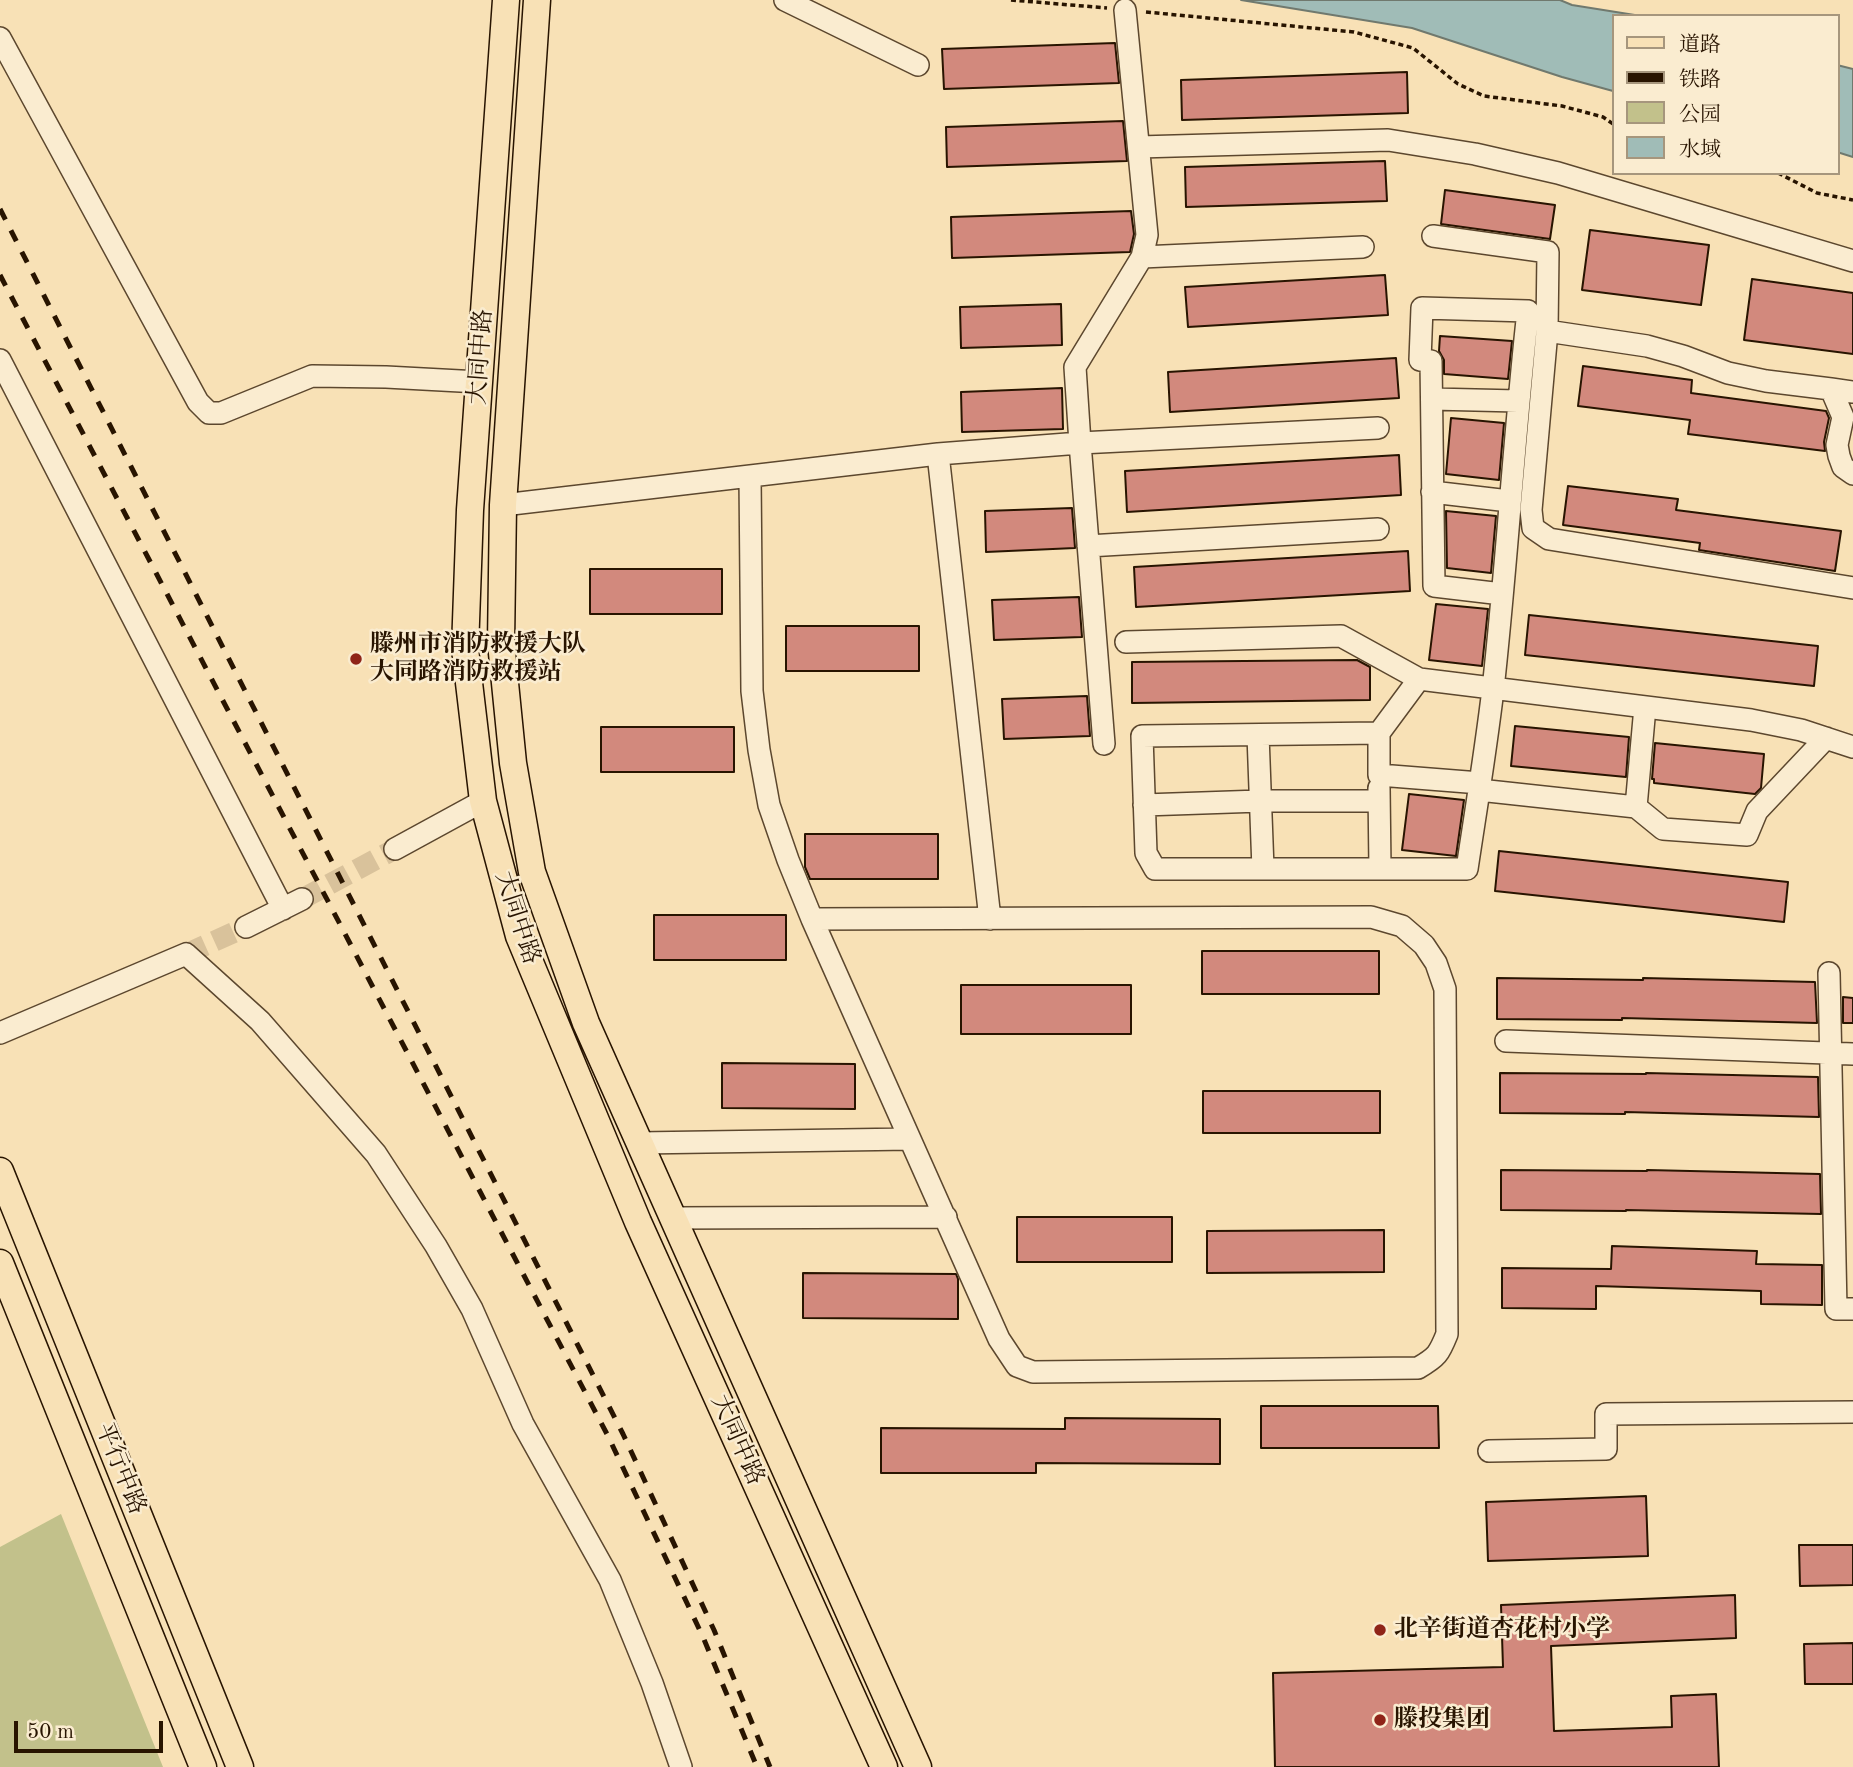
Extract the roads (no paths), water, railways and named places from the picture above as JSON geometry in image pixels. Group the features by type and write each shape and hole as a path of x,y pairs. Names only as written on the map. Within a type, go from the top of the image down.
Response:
{"main road":[{"name":"大同中路","path":"506,0 470,510 465,649 483,801 519,936 638,1222 884,1767"},
{"name":"大同中路","path":"537,0 503,505 501,643 513,763 532,872 586,1023 918,1767"},
{"name":"平行中路","path":"0,1171 240,1767"},
{"name":"平行中路","path":"0,1263 203,1767"}],"street":[{"path":"785,0 918,65"},
{"path":"1104,744 1075,367 1142,257 1147,235 1125,10"},
{"path":"0,38 198,402 209,413 221,413 312,376 479,382"},
{"path":"1139,147 1388,141 1413,144 1475,154 1558,173 1853,261"},
{"path":"1433,236 1548,252 1547,331 1531,510 1533,528 1549,539 1853,588"},
{"path":"1142,257 1363,247"},
{"path":"1379,733 1142,736 1146,853 1155,869 1467,869 1493,689 1502,594 1518,401 1528,311 1422,308 1420,360 1431,361 1433,586 1502,594"},
{"path":"1547,331 1647,346 1728,373 1766,381 1853,392"},
{"path":"0,360 293,904 246,927"},
{"path":"1830,389 1843,417 1837,445 1839,457 1843,467 1853,474"},
{"path":"1432,399 1518,401"},
{"path":"503,505 938,454 1080,443 1378,428"},
{"path":"938,454 990,919"},
{"path":"750,476 752,691 758,750 769,805 812,919 999,1339 1017,1366 1033,1371 1418,1368 1440,1352 1447,1334 1445,989 1437,963 1424,945 1402,926 1371,918 812,919"},
{"path":"1432,492 1509,501"},
{"path":"1088,546 1378,529"},
{"path":"1126,642 1341,636 1419,679 1751,720 1801,730 1853,747"},
{"path":"1380,869 1379,733 1419,679"},
{"path":"1636,807 1646,707"},
{"path":"1258,735 1262,869"},
{"path":"1379,775 1636,807 1662,829 1747,835 1757,811 1826,738"},
{"path":"395,849 483,801"},
{"path":"1144,804 1379,801"},
{"path":"0,1033 186,954 260,1020 376,1154 436,1246 472,1309 523,1424 610,1580 652,1683 681,1767"},
{"path":"1829,973 1836,1309 1853,1309"},
{"path":"1506,1041 1853,1055"},
{"path":"639,1143 910,1139"},
{"path":"673,1218 946,1217"},
{"path":"1489,1451 1606,1449 1606,1414 1853,1412"}],"water":[{"path":"1241,0 1560,0 1572,5 1628,14 1612,14 1612,91 1412,28"},
{"path":"1839,66 1853,69 1853,157 1839,153"}],"tunnel":[{"path":"302,899 395,849"},
{"path":"186,954 246,927"}],"railway":[{"path":"0,209 623,1434 714,1630 770,1767"},
{"path":"0,275 608,1436 703,1637 757,1767"}],"place":[{"name":"滕州市消防救援大队 大同路消防救援站","path":"356,659"},
{"name":"北辛街道杏花村小学","path":"1380,1630"},
{"name":"滕投集团","path":"1380,1720"}]}
